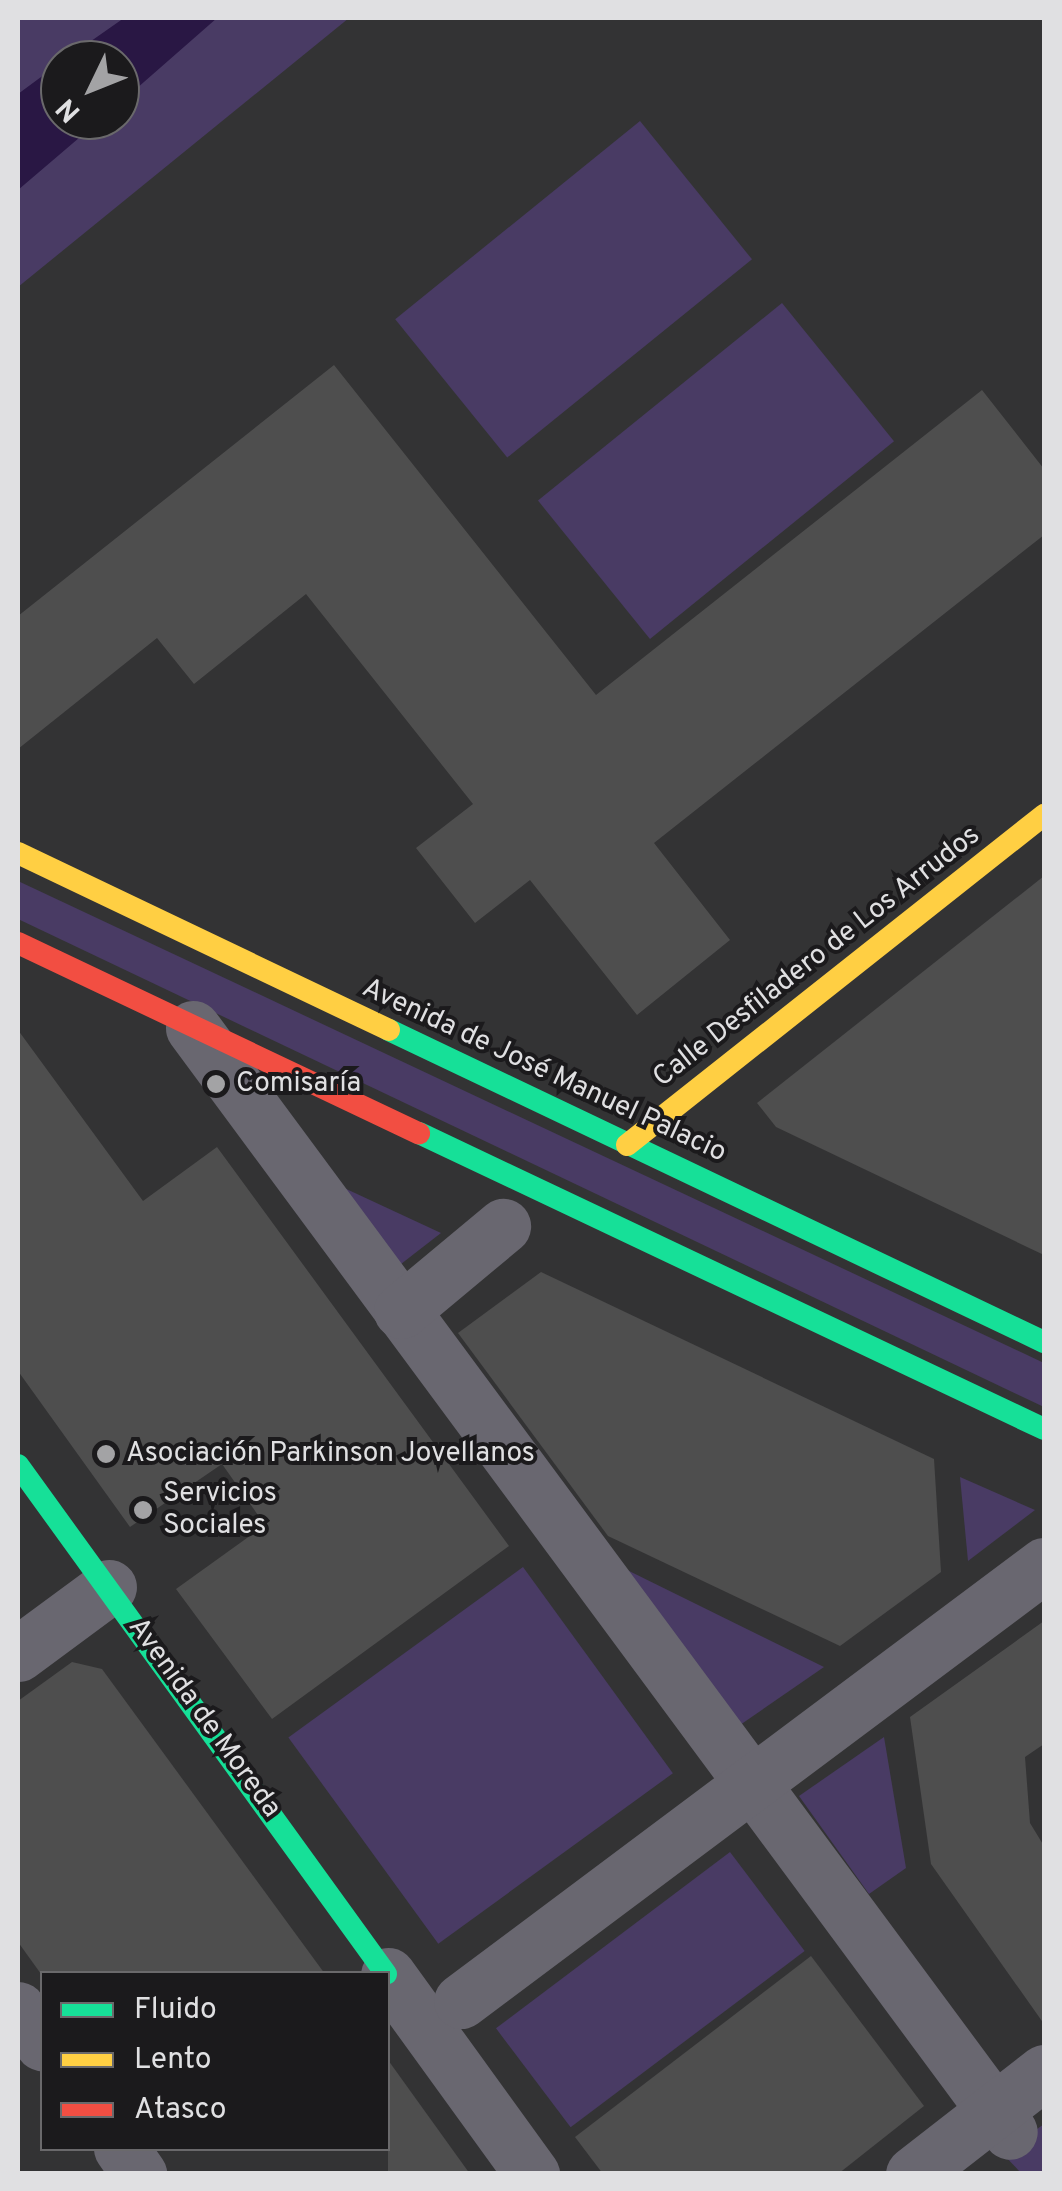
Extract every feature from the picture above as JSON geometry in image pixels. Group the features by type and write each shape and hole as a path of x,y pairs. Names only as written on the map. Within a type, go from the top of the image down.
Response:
{"main road":[{"name":"Calle Desfiladero de Los Arrudos","path":"627,1145 1044,815"},
{"name":"Avenida de José Manuel Palacio","path":"18,854 1044,1342"},
{"path":"18,943 1044,1429"},
{"name":"Avenida de Moreda","path":"18,1465 385,1971"}],"street":[{"path":"193,1028 1003,2121"},
{"path":"402,1311 503,1226"},
{"path":"462,2001 1044,1564"},
{"path":"18,1654 109,1588"},
{"name":"Avenida de Moreda","path":"390,1978 532,2174"},
{"path":"18,2008 40,2041"},
{"path":"18,2070 40,2054"},
{"path":"913,2174 1003,2121 1044,2072"},
{"path":"122,2151 139,2174"}],"shaded area":[{"path":"18,18 349,18 18,287"},
{"path":"124,18 217,18 140,85 140,40 93,40"},
{"path":"40,78 40,140 77,140 18,190 18,94"},
{"path":"640,121 752,259 507,458 395,319"},
{"path":"782,303 894,441 650,639 538,501"},
{"path":"18,881 1044,1363 1044,1407 18,919"},
{"path":"342,1187 441,1233 401,1264"},
{"path":"960,1477 1035,1510 968,1561"},
{"path":"523,1567 673,1773 438,1944 288,1737"},
{"path":"621,1567 824,1667 740,1725"},
{"path":"884,1737 906,1868 869,1894 799,1796"},
{"path":"730,1852 805,1951 571,2127 496,2028"},
{"path":"1044,2124 1044,2173 1021,2173 1003,2154"}],"building":[{"path":"334,365 596,695 982,390 1044,469 1044,535 654,843 730,940 637,1015 530,880 475,923 416,848 473,804 306,594 194,684 157,638 18,749 18,616"},
{"path":"1044,876 1044,1255 776,1127 757,1103"},
{"path":"18,1030 143,1201 217,1147 509,1546 272,1719 176,1589 265,1525 222,1464 130,1527 18,1371"},
{"path":"541,1272 934,1459 941,1572 840,1646 608,1536 458,1333"},
{"path":"1044,1621 1044,1744 1025,1757 1030,1823 1044,1846 1044,2024 931,1864 910,1717"},
{"path":"72,1662 102,1669 323,1971 40,1973 18,1942 18,1701"},
{"path":"811,1956 924,2106 838,2174 603,2174 575,2137"},
{"path":"390,2063 470,2174 388,2174 390,2151"}],"traffic: fast":[{"path":"389,1030 1044,1342"},
{"path":"419,1133 1044,1429"},
{"path":"18,1465 384,1971"}],"traffic: slow":[{"path":"627,1145 1044,815"},
{"path":"18,853 389,1030"}],"traffic: jam":[{"path":"18,943 419,1133"}],"place":[{"name":"Comisaría","path":"216,1084"},
{"name":"Asociación Parkinson Jovellanos","path":"106,1454"},
{"name":"Servicios Sociales","path":"143,1510"}]}
